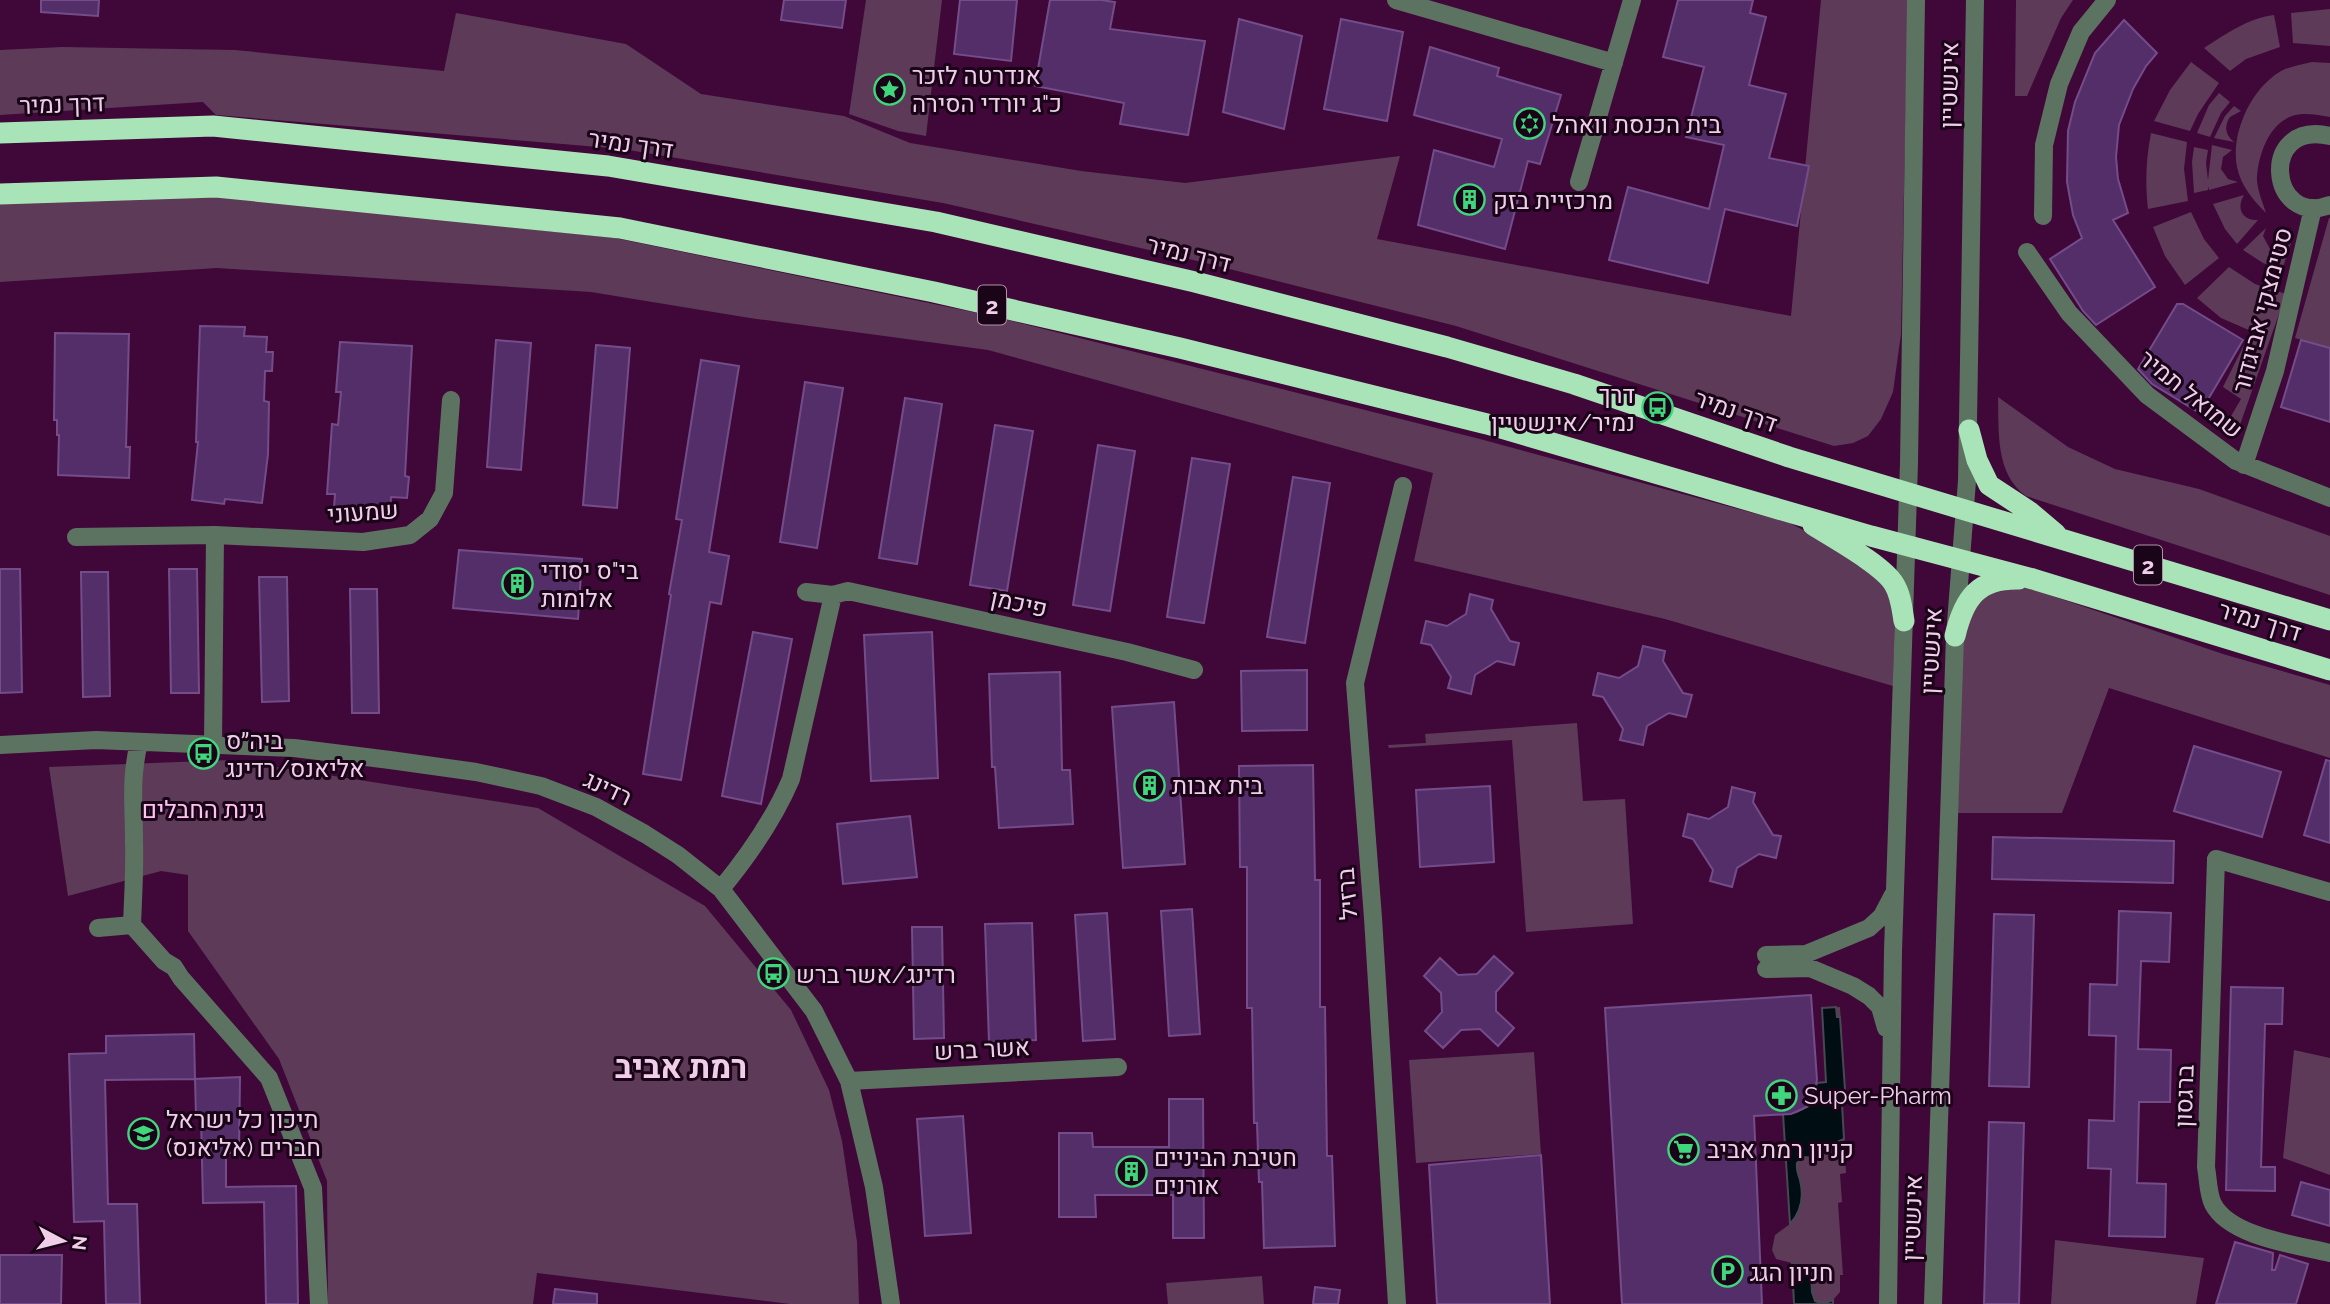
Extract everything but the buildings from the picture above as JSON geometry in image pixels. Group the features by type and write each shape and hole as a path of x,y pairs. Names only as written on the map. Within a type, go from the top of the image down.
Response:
{"highway":[{"name":"דרך נמיר","path":"0,133 213,126 608,166 912,217 1195,282 1447,347 1574,384 1908,494 2330,620"},
{"name":"דרך נמיר","path":"0,194 216,187 620,228 934,292 1180,348 1487,424 2033,579 2330,670"},
{"path":"1969,430 1977,460 1989,485 2030,512 2063,540"},
{"path":"1791,511 1864,558 1892,581 1899,593 1904,621"},
{"path":"1955,636 1964,607 1975,591 1996,581 2033,579"}],"street":[{"path":"1396,0 1614,63"},
{"path":"1579,182 1632,0"},
{"name":"אינשטיין","path":"1888,1304 1894,892 1908,494 1916,0"},
{"name":"אינשטיין","path":"1933,1304 1955,636 1966,510 1969,430 1975,0"},
{"path":"2043,216 2044,145 2059,84 2081,32 2107,0"},
{"name":"סטימצקי אביגדור","path":"2244,464 2322,207 2302,205 2284,191 2280,180 2281,157 2296,139 2307,134 2330,136"},
{"name":"שמואל תמיר","path":"2027,252 2069,313 2147,395 2236,461 2330,498"},
{"name":"שמעוני","path":"76,537 215,535 363,542 410,535 430,519 444,493 451,400"},
{"name":"ברזיל","path":"1397,1304 1373,918 1355,683 1403,486"},
{"path":"213,745 215,535"},
{"name":"פיכמן","path":"806,592 833,595 848,591 1127,652 1194,670"},
{"path":"721,889 769,823 791,779 833,595"},
{"name":"רדינג","path":"0,746 96,740 294,748 390,760 476,772 541,786 596,807 645,834 678,855 721,889 814,1011 849,1081 874,1187 891,1304"},
{"path":"139,742 132,786 132,925 164,961 174,967 269,1078 313,1188 319,1304"},
{"name":"ברגסון","path":"2330,892 2216,859 2206,1167 2213,1204 2230,1223 2253,1234 2330,1253"},
{"path":"1892,1044 1880,1007 1869,996 1853,986 1810,968 1766,962 1806,954 1869,928 1882,916 1894,892"},
{"path":"98,928 132,925"},
{"name":"אשר ברש","path":"849,1081 1118,1067"}],"green space":[{"path":"866,0 942,0 926,136 898,131 849,114"},
{"path":"1821,0 1908,0 1901,334 1893,392 1881,419 1868,436 1853,443 1834,446 1456,326 1202,262 943,203 623,149 216,115 203,102 0,115 0,50 62,47 235,50 444,71 456,13 626,44 701,94 844,116 910,143 1081,171 1185,183 1400,156 1377,239 1791,316"},
{"path":"2016,0 2073,0 2061,18 2027,96 2015,96"},
{"path":"2330,9 2330,46 2293,43 2291,13"},
{"path":"2274,15 2280,47 2246,59 2230,71 2204,48 2246,23"},
{"path":"2191,62 2219,83 2190,131 2154,121 2170,90"},
{"path":"2312,62 2330,63 2330,117 2306,114 2292,116 2276,126 2270,134 2259,162 2257,181 2266,213 2248,192 2237,167 2237,139 2241,125 2254,97 2273,76 2285,69"},
{"path":"2219,93 2230,102 2221,113 2210,137 2197,133 2209,105"},
{"path":"2234,106 2241,111 2230,117 2226,127 2234,142 2214,138 2225,116"},
{"path":"2151,133 2187,142 2184,169 2188,201 2148,209 2146,171"},
{"path":"2212,145 2232,150 2223,157 2221,169 2228,179 2238,182 2209,190 2208,186 2208,190 2194,193 2194,147 2208,150 2208,180"},
{"path":"2244,195 2242,213 2252,220 2258,220 2237,244 2225,229 2213,204"},
{"path":"218,196 615,238 992,316 1480,439 1790,523 1846,553 1886,586 1895,614 1893,686 1665,619 1414,561 1433,473 988,350 750,318 591,292 217,268 0,282 0,203"},
{"path":"2191,212 2204,239 2219,258 2185,285 2165,256 2153,227"},
{"path":"2330,218 2330,348 2295,338"},
{"path":"2266,228 2263,236 2270,249 2284,249 2291,243 2282,270 2263,263 2243,250"},
{"path":"2229,267 2255,284 2286,294 2235,439 2227,423 2241,399 2223,387 2251,331 2221,318 2197,298"},
{"path":"1998,397 2068,447 2115,469 2199,489 2330,536 2330,595 2026,496 2016,487 2004,464 1999,437"},
{"path":"2019,587 2032,589 2223,654 2330,685 2330,758 2109,688 2062,813 1955,813 1963,633 1979,601 1989,594"},
{"path":"1577,723 1583,801 1625,799 1633,924 1526,932 1512,740 1389,748 1388,745 1426,743 1425,734"},
{"name":"גינת החבלים","path":"231,760 538,808 705,906 791,1010 829,1090 842,1141 857,1242 859,1304 790,1304 537,1273 533,1304 328,1304 327,1181 279,1059 188,931 188,875 161,871 68,896 49,767"},
{"path":"1840,1007 1846,1104 1842,1104 1846,1173 1840,1174 1842,1202 1838,1203 1843,1275 1840,1275 1840,1292 1833,1304 1794,1304 1792,1263 1776,1259 1772,1250 1775,1235 1790,1224 1783,1114 1802,1110 1813,1097 1817,1083 1826,1082 1822,1008"},
{"path":"2294,1050 2330,1058 2330,1175 2283,1158"},
{"path":"1534,1052 1541,1154 1416,1163 1409,1060"},
{"path":"2055,1240 2204,1258 2196,1304 2051,1304"},
{"path":"1262,1276 1264,1304 1168,1304 1166,1283"}],"shaded area":[{"path":"1836,1007 1837,1017 1840,1017 1846,1104 1842,1104 1844,1139 1826,1147 1818,1158 1803,1157 1797,1163 1801,1198 1797,1214 1790,1224 1783,1114 1802,1110 1813,1097 1817,1083 1826,1082 1822,1008"},
{"path":"1792,1263 1804,1267 1811,1275 1815,1301 1823,1304 1794,1304"}],"place":[{"name":"אנדרטה לזכר כ\"ג יורדי הסירה","path":"889,89"},
{"name":"בית הכנסת וואהל","path":"1529,124"},
{"name":"מרכזיית בזק","path":"1470,200"},
{"name":"דרך נמיר/אינשטיין","path":"1658,408"},
{"name":"בי\"ס יסודי אלומות","path":"518,584"},
{"name":"ביה״ס אליאנס/רדינג","path":"203,754"},
{"name":"בית אבות","path":"1149,785"},
{"name":"רדינג/אשר ברש","path":"773,974"},
{"name":"Super-Pharm","path":"1781,1095"},
{"name":"תיכון כל ישראל חברים (אליאנס)","path":"143,1133"},
{"name":"קניון רמת אביב","path":"1684,1149"},
{"name":"חטיבת הביניים אורנים","path":"1131,1171"},
{"name":"חניון הגג","path":"1727,1272"}],"district":[{"name":"רמת אביב","path":"681,1066"}]}
